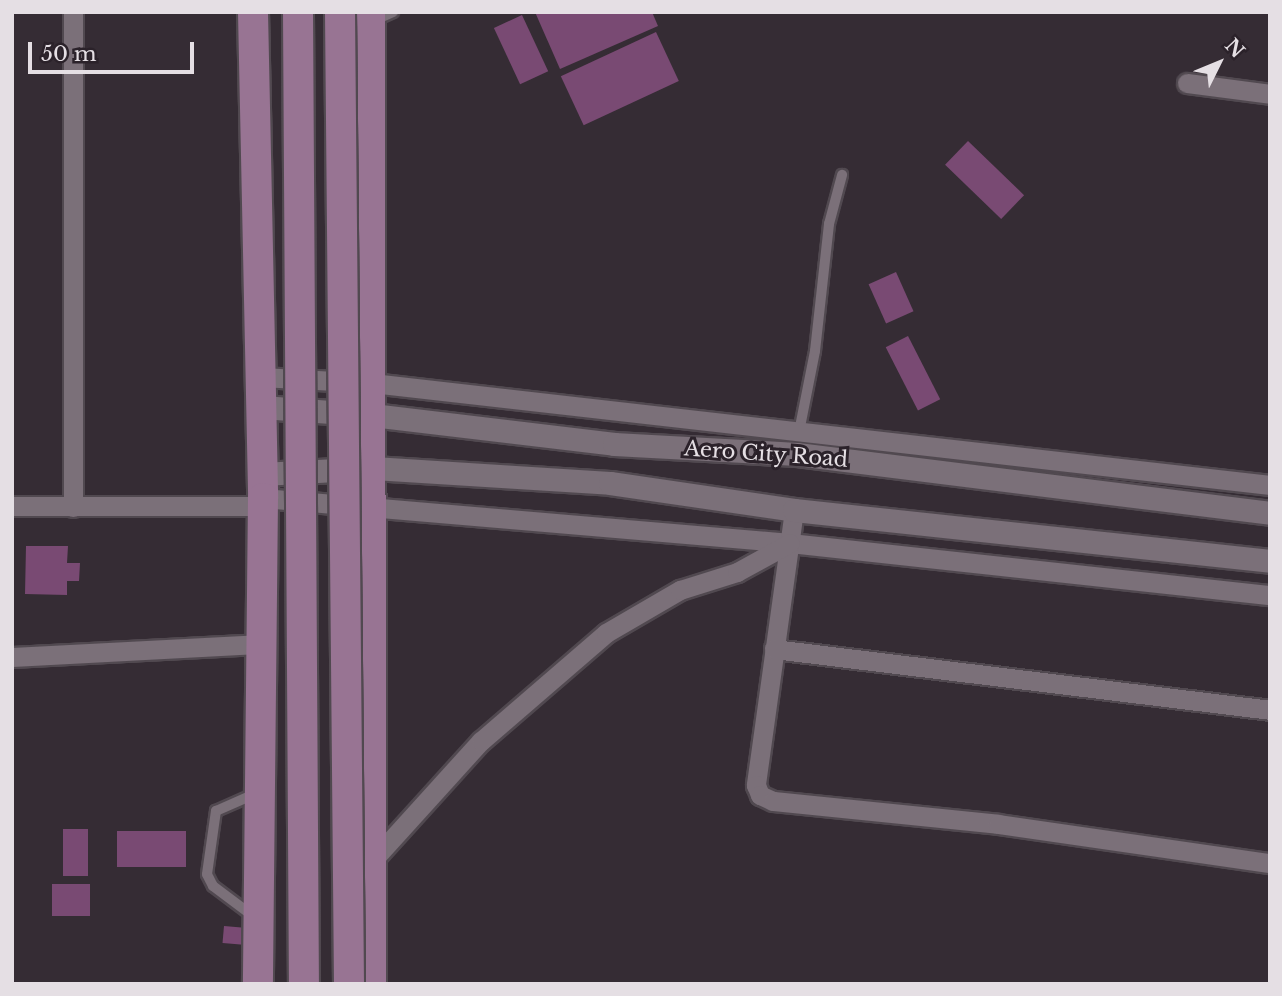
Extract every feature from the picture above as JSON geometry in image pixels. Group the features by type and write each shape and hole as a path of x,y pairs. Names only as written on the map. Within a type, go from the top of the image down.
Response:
{"main road":[{"path":"253,12 262,407 263,644 258,984"},
{"path":"298,12 304,984"},
{"path":"340,12 349,984"},
{"path":"371,984 372,383 377,16"}],"street":[{"path":"73,12 73,507"},
{"path":"1187,83 1270,94"},
{"path":"261,377 372,383 1270,485"},
{"name":"Aero City Road","path":"262,407 372,415 614,444 797,454 1270,513"},
{"path":"12,506 73,507 262,493 373,468 610,483 794,510 1270,561"},
{"path":"262,493 372,506 790,542 1270,595"},
{"path":"794,510 756,785 760,795 773,800 998,824 1270,863"},
{"path":"372,861 481,741 606,632 680,590 737,572 790,542"},
{"path":"12,657 263,644"},
{"path":"774,649 1270,709"}],"lane":[{"path":"797,454 799,430 815,351 829,224 842,175"},
{"path":"259,919 213,886 207,874 216,811 261,792"}],"building":[{"path":"535,12 652,12 658,26 560,69"},
{"path":"522,15 548,71 520,84 494,28"},
{"path":"656,32 679,81 584,125 561,76"},
{"path":"968,141 1024,195 1001,219 945,165"},
{"path":"896,272 913,311 886,323 869,284"},
{"path":"908,336 940,399 918,411 886,347"},
{"path":"26,546 68,546 67,563 80,563 79,581 67,581 67,595 25,594"},
{"path":"63,829 88,829 88,876 63,876"},
{"path":"117,831 186,831 186,867 117,867"},
{"path":"52,884 90,884 90,916 52,916"},
{"path":"224,926 257,929 255,946 223,943"}]}
